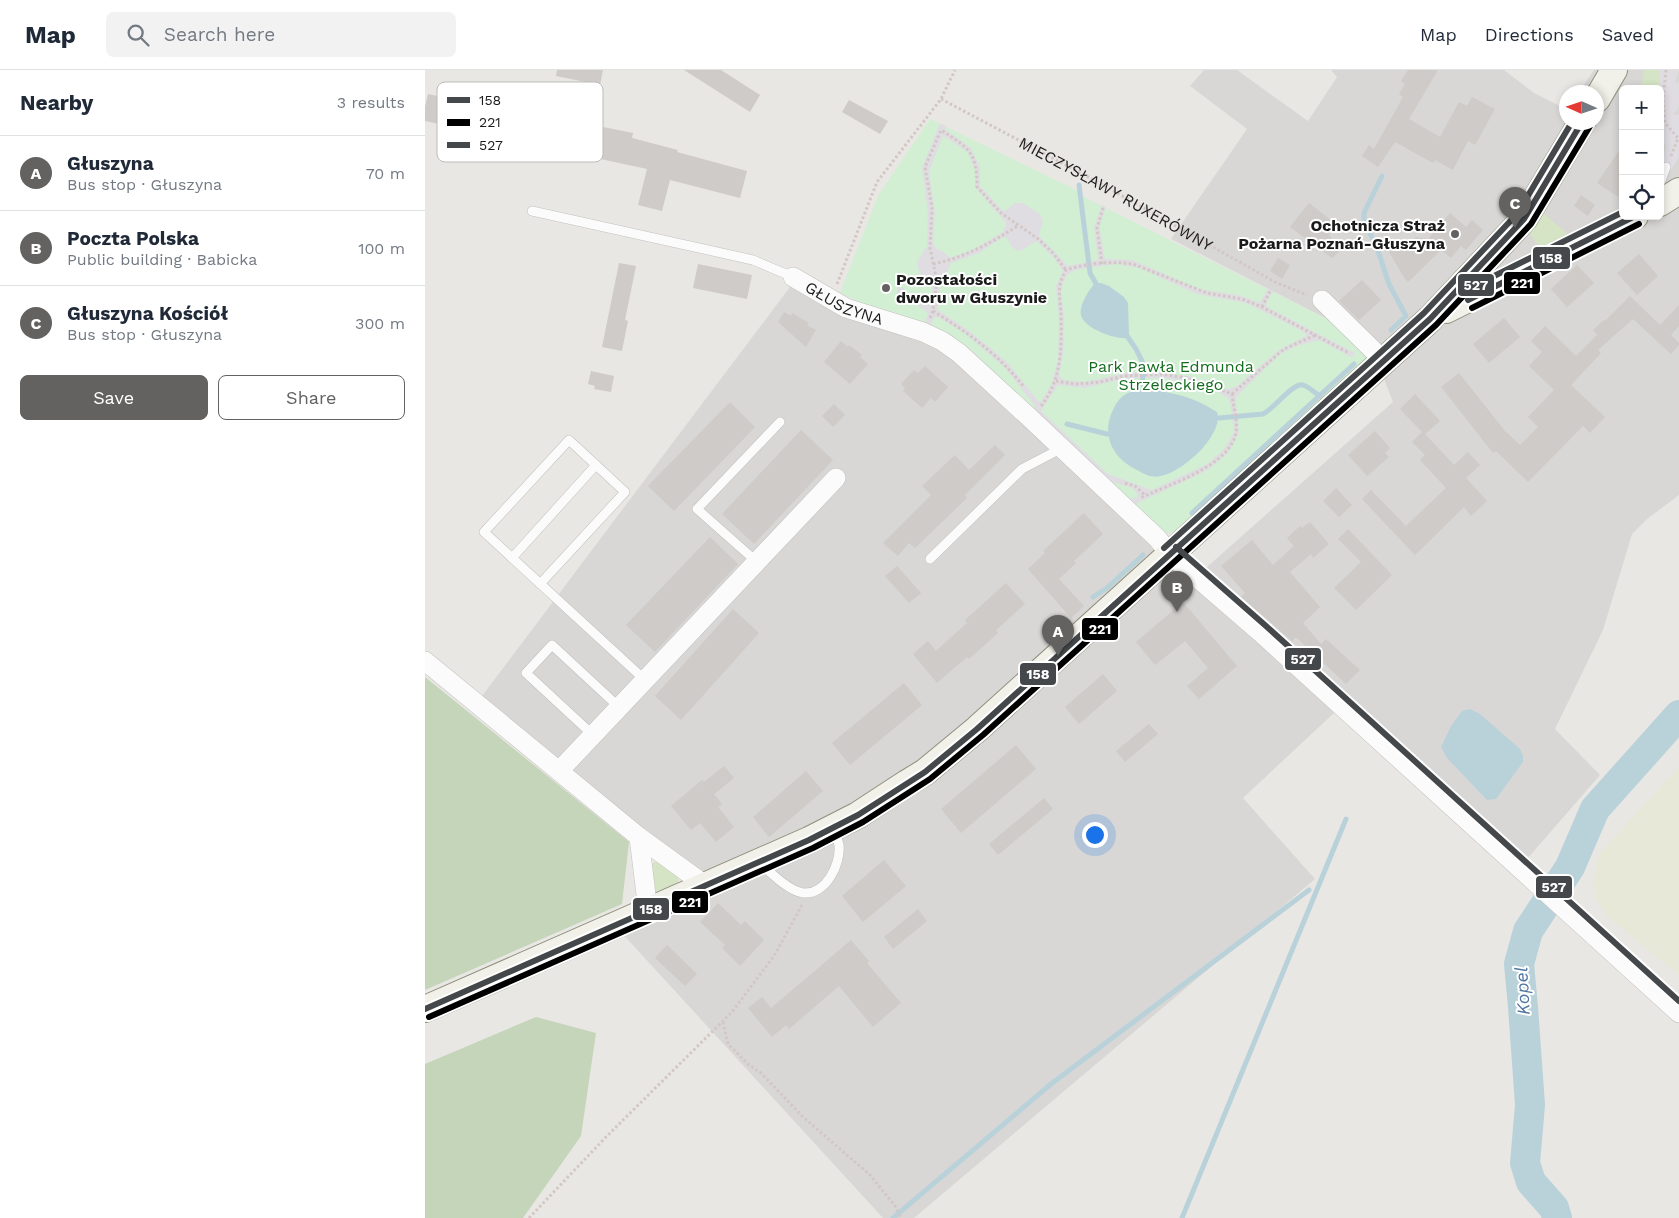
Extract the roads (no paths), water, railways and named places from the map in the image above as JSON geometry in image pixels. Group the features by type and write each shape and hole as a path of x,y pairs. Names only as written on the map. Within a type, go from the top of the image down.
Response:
{"street":[{"path":"1604,87 1614,70"},
{"path":"425,1009 832,829 907,784 977,729 1430,318 1519,223 1577,130"},
{"path":"1430,318 1627,220"},
{"path":"1519,223 1530,247 1545,260"},
{"name":"GŁUSZYNA","path":"793,276 846,308 923,332 942,341 1034,409 1062,447 1157,538 1170,554 1268,639 1679,1013"},
{"path":"1322,300 1380,364"},
{"path":"559,771 836,478"},
{"path":"425,660 639,837 705,885"},
{"path":"639,837 648,911"}],"lane":[{"path":"1666,167 1666,192"},
{"path":"532,211 753,260 793,276"},
{"path":"757,562 697,509 780,422"},
{"path":"540,584 625,492 569,440 484,532 540,584 645,680"},
{"path":"930,559 1022,469 1062,447"},
{"path":"512,558 596,466"},
{"path":"593,736 526,673 552,646 620,708"},
{"path":"759,862 793,890 804,893 822,888 832,874 839,857 839,843 832,829"}],"water":[{"path":"1095,283 1109,286 1124,297 1128,303 1129,334 1127,338 1115,337 1101,332 1083,320 1081,307"},
{"path":"1143,389 1181,396 1199,402 1217,412 1216,427 1202,449 1178,469 1161,476 1149,476 1130,466 1116,454 1109,438 1109,420 1117,402 1125,394"},
{"path":"1470,709 1480,714 1520,749 1523,756 1523,762 1496,799 1487,800 1447,758 1441,747 1451,726 1462,711"}],"waterway":[{"path":"1382,176 1364,213 1364,220 1378,251 1389,284 1406,316 1391,330"},
{"path":"1079,185 1090,273 1099,289"},
{"path":"1125,333 1142,361 1143,389"},
{"path":"1192,513 1354,364"},
{"path":"1219,418 1263,414 1299,385 1305,386 1320,396"},
{"path":"1067,424 1107,434"},
{"path":"1093,597 1107,588 1143,555"},
{"name":"Kopel","path":"1557,1218 1554,1208 1531,1182 1525,1163 1530,1105 1519,964 1528,931 1570,867 1595,809 1679,715"},
{"path":"1182,1218 1346,819"},
{"path":"893,1218 1051,1084 1309,890"}],"place":[{"name":"Głuszyna Kościół","path":"1515,228"},
{"name":"Ochotnicza Straż Pożarna Poznań-Głuszyna","path":"1455,234"},
{"name":"Pozostałości dworu w Głuszynie","path":"886,288"},
{"name":"Poczta Polska","path":"1177,612"},
{"name":"Głuszyna","path":"1058,656"}],"park label":[{"name":"Park Pawła Edmunda Strzeleckiego","path":"1171,375"}]}
